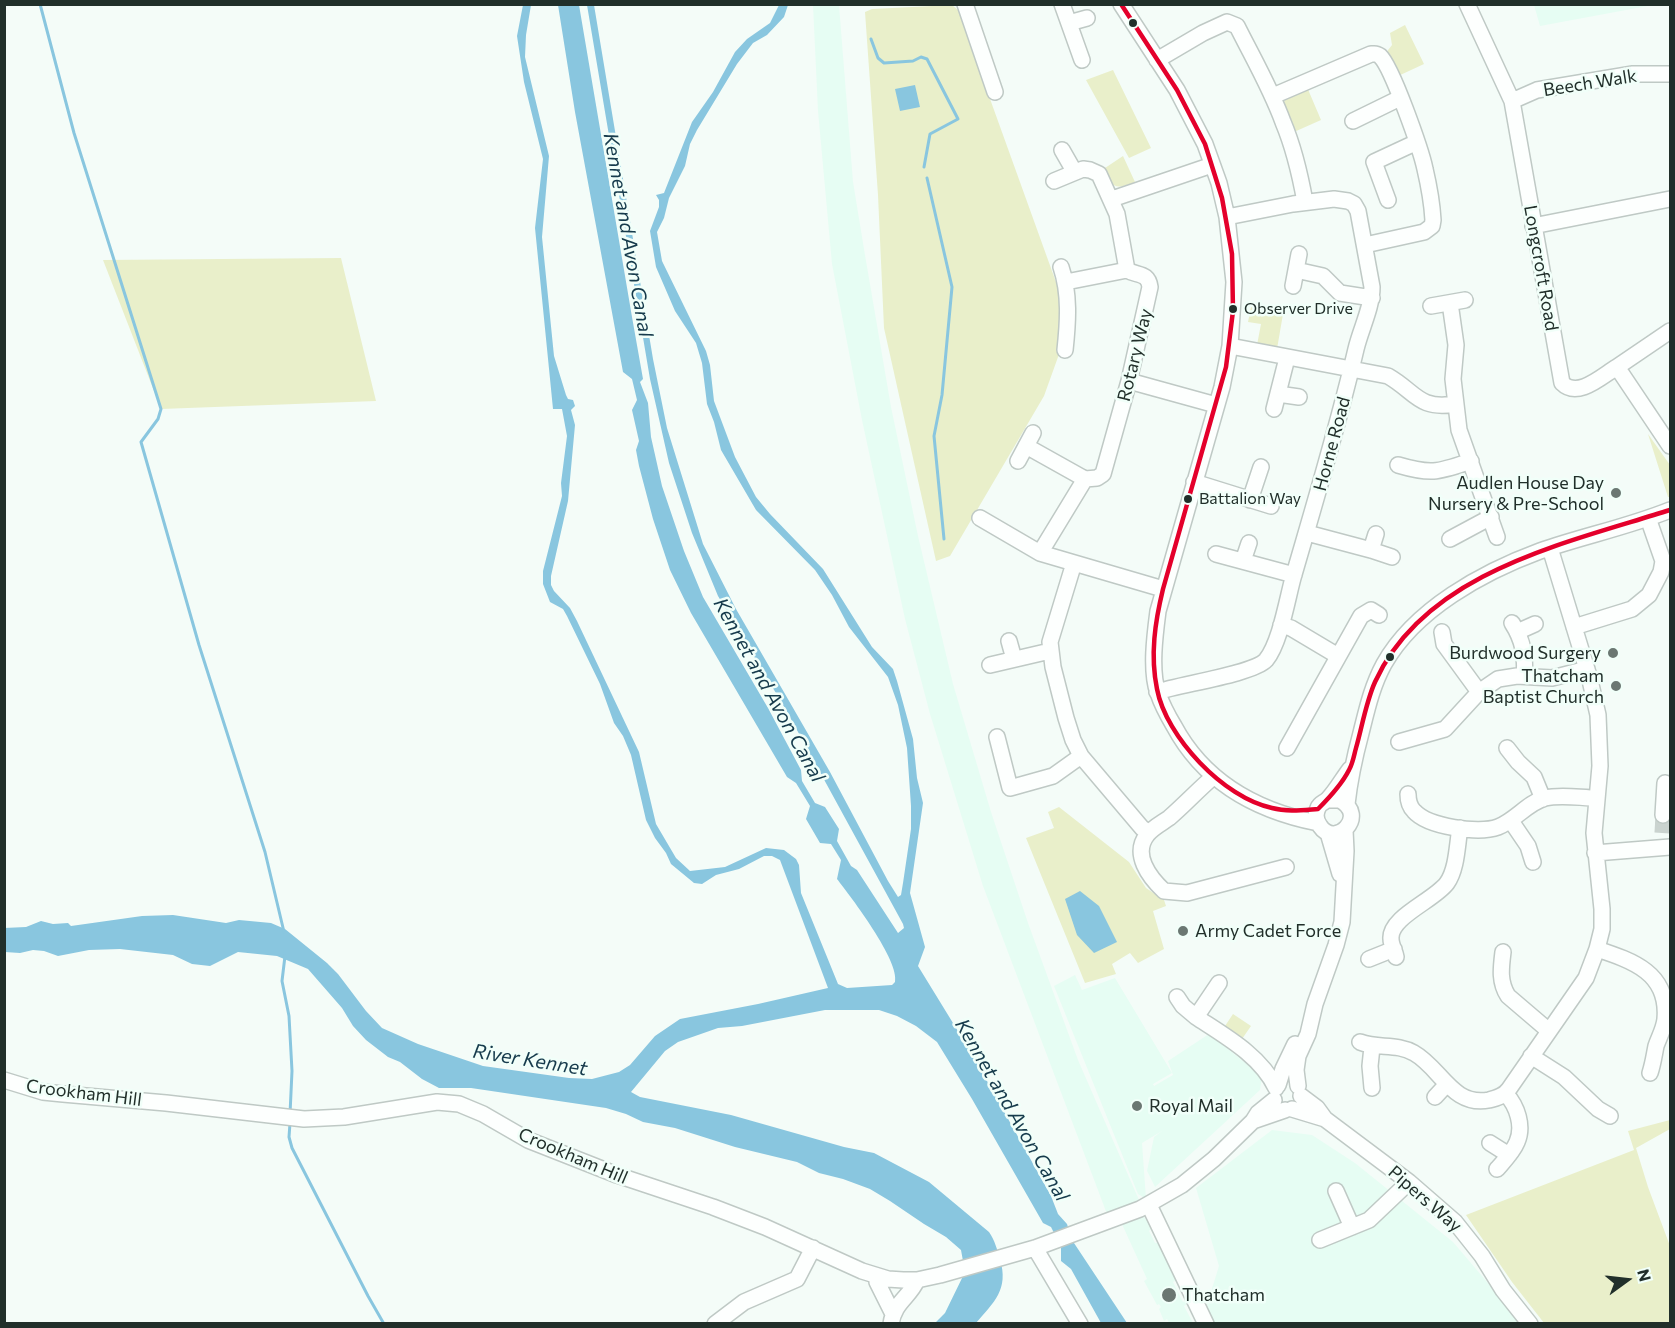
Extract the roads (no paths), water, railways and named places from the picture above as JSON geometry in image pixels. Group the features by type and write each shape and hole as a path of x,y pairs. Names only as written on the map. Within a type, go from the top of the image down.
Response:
{"street":[{"path":"965,4 996,92"},
{"path":"1062,4 1082,60"},
{"path":"1121,4 1190,112 1212,165 1227,218 1234,282 1230,346 1222,387 1158,611 1155,641 1157,692 1186,747 1213,777 1241,796 1290,818 1323,816"},
{"name":"Longcroft Road","path":"1467,4 1512,101 1562,383 1570,388 1581,388 1617,367"},
{"path":"1070,22 1087,18"},
{"path":"1157,60 1227,22 1237,26 1273,96 1293,148 1305,202 1227,218"},
{"path":"1273,96 1375,54 1385,64 1425,168 1433,220 1432,226 1424,232 1365,245"},
{"name":"Beech Walk","path":"1512,101 1537,90 1633,74 1671,74"},
{"path":"1353,121 1400,98"},
{"path":"1388,200 1374,162 1416,142"},
{"path":"1062,150 1074,171"},
{"path":"1112,199 1212,165"},
{"path":"1054,181 1074,171 1086,169 1099,174 1112,199 1122,230 1127,270 1064,282 1068,324 1065,350"},
{"name":"Horne Road","path":"1157,692 1257,667 1269,655 1281,625 1372,298 1365,245 1360,219 1354,204 1342,199 1305,202"},
{"path":"1533,226 1671,199"},
{"path":"1293,286 1299,254"},
{"name":"Rotary Way","path":"1040,553 1085,479 1097,478 1103,474 1129,381 1150,287 1147,278 1127,270"},
{"path":"1296,270 1323,276 1340,293 1372,298"},
{"path":"1431,306 1458,301 1453,379 1459,430 1497,537"},
{"path":"1671,331 1617,367 1671,446"},
{"path":"1230,346 1388,376 1425,403 1443,406 1455,404"},
{"path":"1287,358 1276,402 1299,397"},
{"path":"1129,381 1216,405"},
{"path":"1018,461 1030,440 1085,479"},
{"path":"1398,465 1437,472 1471,461"},
{"path":"1250,500 1261,467"},
{"path":"1194,482 1271,506"},
{"path":"1323,816 1334,834 1345,830 1349,825 1352,815 1347,804 1350,769 1375,683 1390,654 1406,634 1466,585 1550,548 1671,510"},
{"path":"980,518 1040,553 1163,589"},
{"path":"1450,539 1491,518"},
{"path":"1574,627 1632,609 1649,595 1661,572 1663,561 1648,518"},
{"path":"1307,533 1392,557"},
{"path":"1371,550 1377,534"},
{"path":"1243,561 1249,543"},
{"path":"1372,1088 1366,1045 1392,1046 1413,1052 1435,1070 1454,1092 1469,1100 1491,1100 1506,1094 1586,978 1597,949 1602,919 1594,833 1600,766 1600,733 1587,669 1550,548"},
{"path":"1216,554 1294,575"},
{"path":"1074,563 1052,635 1050,651 1070,731 1081,756 1142,828 1148,832"},
{"path":"1287,748 1303,734 1338,656 1364,613 1371,610 1379,615"},
{"path":"1524,676 1525,654 1515,627 1535,624"},
{"path":"1281,625 1291,628 1338,656"},
{"path":"1009,641 1014,659"},
{"path":"1440,641 1479,692"},
{"path":"990,665 1050,651"},
{"path":"1399,742 1423,744 1449,726 1479,692 1498,679 1510,676 1552,678 1587,669"},
{"path":"997,737 1010,788 1032,790 1081,756"},
{"path":"1507,747 1518,762 1534,777 1543,799"},
{"path":"1343,883 1323,816 1350,769"},
{"path":"1213,777 1168,818 1148,832 1141,849 1141,857 1149,873 1164,891 1187,893 1279,874"},
{"path":"1663,814 1665,783"},
{"path":"1408,794 1413,818 1460,828 1491,829 1510,821 1543,799 1597,798"},
{"path":"1323,816 1336,798 1347,804"},
{"path":"1510,821 1528,846 1533,862"},
{"path":"1369,959 1395,953 1391,939 1396,924 1443,888 1449,880 1460,828"},
{"path":"1321,1113 1305,1071 1308,1034 1315,1004 1340,933 1346,851 1345,830"},
{"path":"1595,854 1664,842"},
{"path":"1597,949 1638,965 1652,976 1660,988 1665,1005 1665,1020 1657,1045 1663,1059 1650,1074"},
{"path":"1503,952 1494,968 1508,996 1549,1031"},
{"path":"1196,1017 1218,983"},
{"path":"1177,997 1183,1006 1196,1017 1229,1038 1269,1073 1281,1098 1299,1104 1296,1070 1298,1056 1308,1034"},
{"path":"1281,1098 1282,1068 1315,1004"},
{"path":"1532,1056 1564,1077 1599,1114"},
{"name":"Crookham Hill","path":"4,1080 43,1092 304,1119 344,1117 437,1102 467,1106 528,1140 637,1182 765,1227 877,1276 888,1279 916,1280 1040,1247 1149,1205 1169,1194 1205,1166 1281,1098"},
{"path":"1281,1098 1286,1082 1299,1091"},
{"path":"1435,1097 1447,1084"},
{"name":"Pipers Way","path":"1299,1091 1321,1113 1409,1182 1455,1222 1482,1256 1503,1290 1530,1323"},
{"path":"1497,1169 1518,1140 1515,1106 1506,1094"},
{"name":"Pipers Way","path":"1281,1098 1321,1113"},
{"path":"1490,1143 1509,1155"},
{"path":"1320,1240 1369,1220 1409,1182"},
{"path":"1336,1191 1352,1227"},
{"path":"1149,1205 1206,1323"},
{"path":"1040,1247 1080,1323"},
{"path":"715,1323 744,1302 797,1278 813,1248"},
{"path":"877,1276 877,1282 892,1318"},
{"path":"892,1318 916,1280"}],"water":[{"name":"Kennet and Avon Canal","path":"523,5 531,5 525,57 549,156 542,237 554,356 566,395 568,399 573,400 575,406 571,410 575,425 568,501 551,585 570,608 577,621 639,752 656,824 676,858 690,871 725,867 766,848 784,850 796,859 799,865 801,893 838,984 847,988 892,985 895,982 895,972 883,945 837,879 841,860 831,844 820,843 806,819 810,806 796,783 787,777 691,613 670,570 639,466 636,450 639,441 632,410 637,400 632,379 623,372 575,112 558,5 579,5 643,379 640,382 648,403 651,437 662,486 684,551 703,597 768,708 801,770 802,781 815,803 825,807 839,829 837,841 851,866 857,870 898,933 904,928 903,924 786,710 718,596 692,533 669,463 650,379 587,5 594,5 653,359 667,428 703,544 736,609 830,772 898,897 901,895 911,829 911,806 907,748 898,705 888,677 849,627 815,570 756,510 721,450 707,404 702,363 696,343 675,311 656,267 650,231 659,207 656,195 664,193 692,122 713,92 735,52 747,39 770,23 779,5 788,5 784,17 767,35 753,43 737,64 690,144 685,166 669,198 664,218 657,232 662,261 706,351 714,401 735,457 756,497 823,569 872,647 893,669 913,739 917,778 923,803 910,893 925,947 918,966 972,1054 1051,1196 1058,1214 1067,1224 1072,1240 1127,1323 1101,1323 1071,1269 1061,1261 1061,1247 1051,1227 1043,1223 937,1042 916,1026 879,1010 825,1010 742,1026 718,1028 678,1042 665,1051 631,1092 640,1097 731,1115 844,1147 874,1153 929,1182 989,1232 997,1248 1003,1279 1001,1287 994,1302 976,1323 935,1323 945,1313 965,1272 961,1250 946,1237 870,1189 819,1173 797,1162 735,1147 675,1128 643,1122 606,1108 471,1088 439,1088 422,1079 400,1062 388,1057 366,1040 308,969 277,956 238,952 210,966 192,964 173,955 120,949 89,950 58,956 33,950 20,953 5,952 4,928 26,927 41,921 53,924 68,923 71,926 142,916 173,915 226,923 239,920 271,923 285,929 327,963 382,1028 418,1044 483,1066 569,1078 592,1079 619,1072 630,1065 655,1036 680,1019 828,988 780,860 772,856 764,856 739,869 716,875 702,884 694,883 671,864 646,820 631,755 623,736 614,723 600,684 567,616 563,609 550,602 543,584 543,571 562,496 561,483 567,436 562,409 553,409 535,228 543,159 524,82 517,36"},
{"path":"915,85 920,107 900,111 895,89"},
{"path":"1080,891 1099,906 1117,942 1094,953 1077,935 1065,899"}],"waterway":[{"path":"40,4 74,133 161,409 158,419 141,442 199,645 265,852 284,932"},
{"path":"871,39 878,58 884,63 913,61 921,57 927,59 958,119 930,134 924,167"},
{"path":"927,178 952,287 942,395 934,436 944,539"},
{"path":"285,956 282,981 289,1016 292,1071 290,1114"},
{"path":"290,1123 289,1137 292,1148 384,1324"}],"tunnel":[{"path":"1662,833 1663,815"}],"place":[{"name":"Observer Drive","path":"1233,309"},
{"name":"Audlen House Day Nursery & Pre-School","path":"1616,493"},
{"name":"Battalion Way","path":"1188,499"},
{"name":"Burdwood Surgery","path":"1613,653"},
{"name":"Thatcham Baptist Church","path":"1616,686"},
{"name":"Army Cadet Force","path":"1183,931"},
{"name":"Royal Mail","path":"1137,1106"},
{"name":"Thatcham","path":"1169,1295"}],"water label":[{"name":"River Kennet","path":"530,1060"}]}
